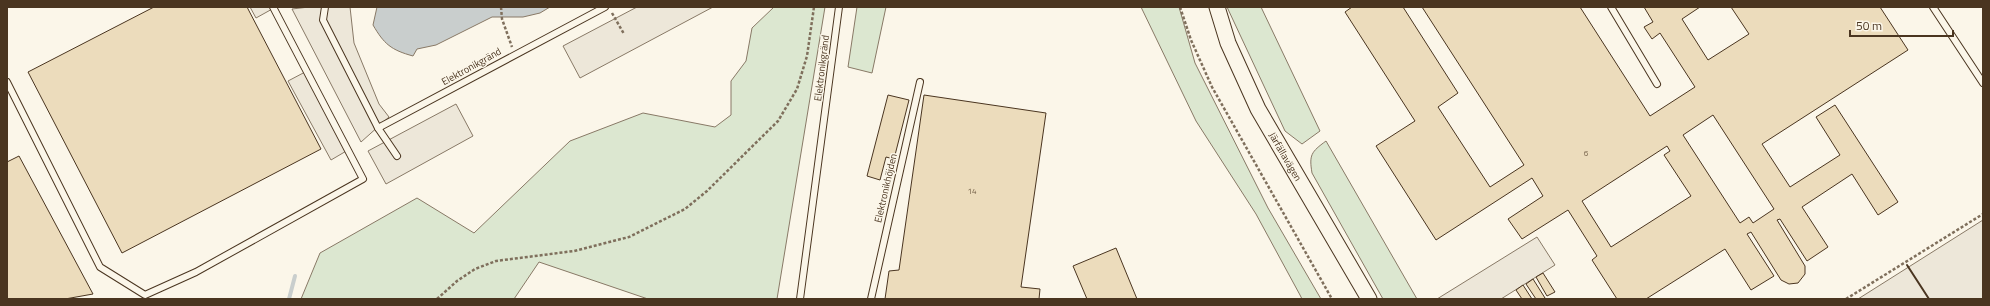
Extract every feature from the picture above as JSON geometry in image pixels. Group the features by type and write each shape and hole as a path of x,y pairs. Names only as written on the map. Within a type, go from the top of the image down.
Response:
{"street":[{"name":"Järfällavägen","path":"1217,7 1228,43 1258,108 1369,299"}],"lane":[{"path":"7,82 100,267 146,295 196,272 363,179 273,7"},
{"path":"325,7 323,20 378,128 397,156"},
{"name":"Elektronikgränd","path":"378,128 605,7"},
{"name":"Elektronikgränd","path":"800,299 839,7"},
{"path":"1612,7 1657,84"},
{"path":"1933,7 1983,83"},
{"name":"Elektronikhöjden","path":"871,299 920,82"}],"path":[{"path":"501,7 502,19 506,34 515,54"},
{"path":"609,7 624,34"},
{"path":"437,299 457,281 475,269 496,261 574,251 629,237 685,209 707,191 778,121 797,89 807,56 814,7"},
{"path":"1180,7 1191,40 1212,87 1332,299"},
{"path":"1846,299 1983,214"}],"green space":[{"path":"774,7 825,7 777,299 648,299 539,262 514,299 301,299 320,253 417,198 474,233 570,141 643,113 715,127 731,115 731,81 746,61 752,28"},
{"path":"857,7 886,7 872,73 848,67"},
{"path":"1141,7 1179,7 1195,63 1268,208 1321,299 1302,299 1256,214 1196,121"},
{"path":"1227,7 1261,7 1320,131 1302,144 1285,131"},
{"path":"1326,141 1417,299 1383,299 1312,173 1312,154"}],"shaded area":[{"path":"250,7 273,7 274,8 256,18"},
{"path":"309,7 350,7 354,43 379,104 389,117 361,142 292,9"},
{"path":"377,7 550,7 540,13 523,17 492,17 436,45 417,49 413,56 394,49 381,37 373,25"},
{"path":"637,7 713,7 580,78 563,46"},
{"path":"307,71 348,150 331,160 288,81"},
{"path":"456,104 473,136 386,184 368,151"},
{"path":"1983,220 1983,299 1858,299"},
{"path":"1537,237 1555,265 1501,299 1437,299"}],"building":[{"path":"154,7 247,7 321,149 122,253 28,72"},
{"path":"1352,7 1403,7 1458,93 1438,107 1490,187 1524,165 1422,7 1580,7 1650,116 1695,87 1660,33 1652,39 1644,27 1653,22 1644,7 1700,7 1682,19 1708,60 1749,34 1731,7 1880,7 1908,50 1762,144 1790,187 1840,155 1816,117 1835,105 1898,202 1878,215 1852,174 1802,207 1828,247 1807,261 1780,219 1777,220 1805,266 1805,274 1798,283 1789,284 1781,280 1751,232 1747,234 1774,276 1751,290 1725,249 1646,299 1617,299 1592,260 1597,256 1568,210 1522,239 1508,219 1543,196 1532,178 1436,240 1376,146 1415,121 1345,12","holes":["1713,115 1774,209 1753,223 1749,217 1740,223 1683,135","1667,146 1670,151 1664,155 1691,196 1611,247 1582,201"]},
{"path":"888,95 909,100 894,159 886,157 880,180 867,176"},
{"path":"924,95 1046,113 1021,287 1040,289 1039,299 885,299 889,271 899,270"},
{"path":"19,156 93,294 65,299 7,299 7,162"},
{"path":"1116,248 1137,299 1087,299 1073,266"},
{"path":"1543,273 1555,292 1547,296 1536,277"},
{"path":"1533,279 1545,298 1536,299 1526,284"},
{"path":"1523,285 1532,299 1522,299 1516,290"}],"waterway":[{"path":"289,299 295,276"}],"wall":[{"path":"1907,265 1929,299"}]}
